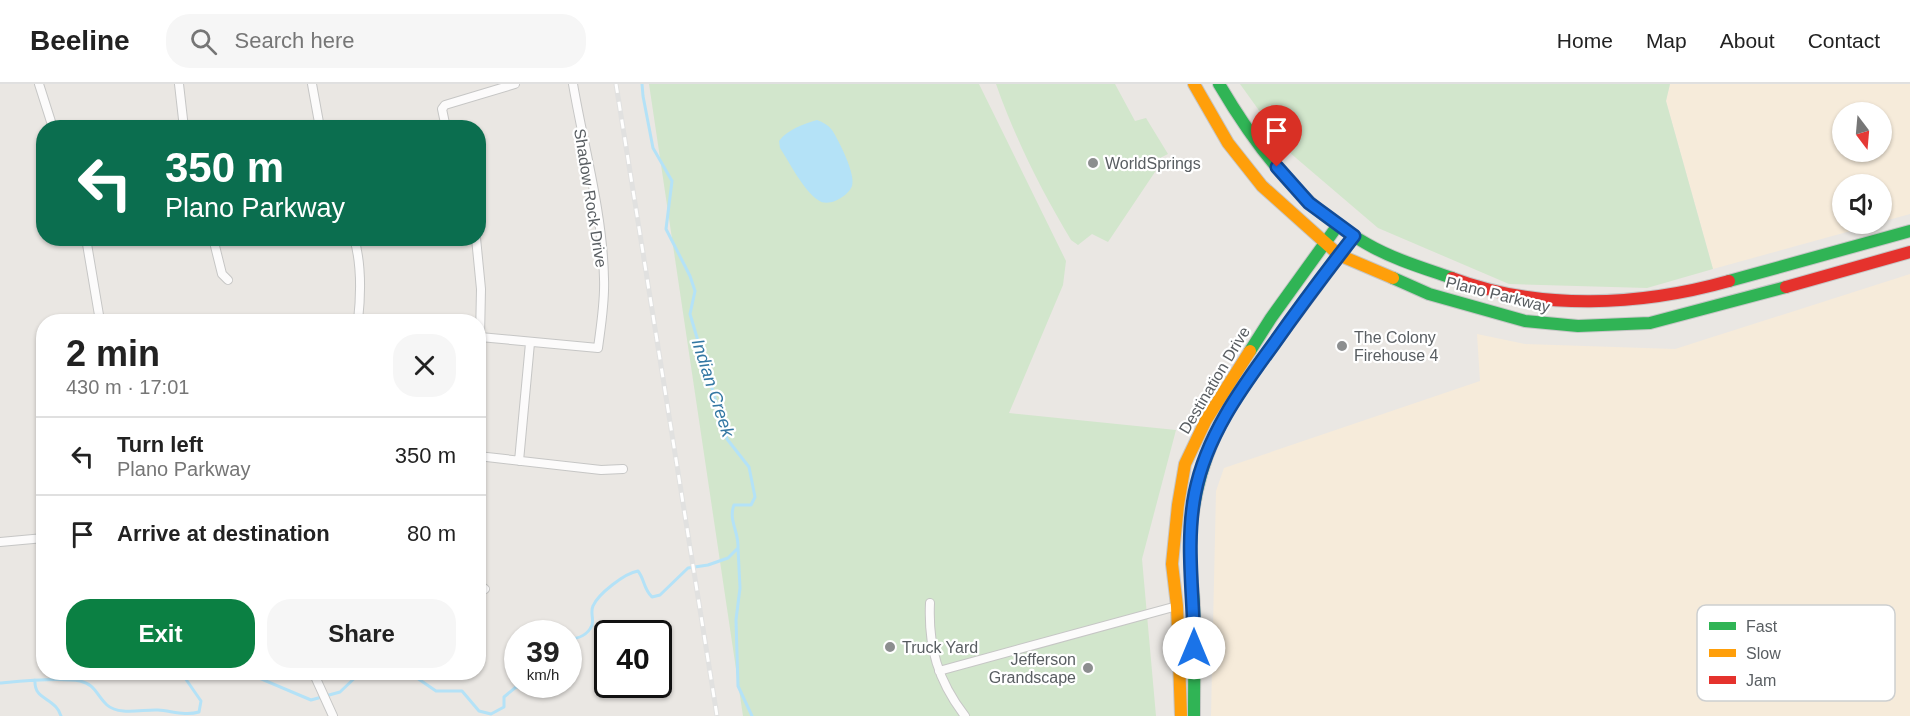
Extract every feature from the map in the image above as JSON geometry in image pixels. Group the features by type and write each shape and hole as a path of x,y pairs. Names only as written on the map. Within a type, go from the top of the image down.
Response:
{"main road":[{"name":"Plano Parkway","path":"1194,84 1228,143 1262,186 1340,255 1441,297 1525,321 1578,326 1650,323 1720,306 1910,252"},
{"name":"Plano Parkway","path":"1219,84 1237,115 1266,155 1309,203 1338,225 1387,254 1475,287 1521,297 1552,300 1616,300 1698,290 1910,231"},
{"name":"Destination Drive","path":"1181,716 1177,606 1172,564 1185,464 1212,410 1270,318 1338,225"},
{"name":"Destination Drive","path":"1194,716 1194,605 1190,547 1195,493 1207,454 1232,402 1354,236"}],"street":[{"path":"39,84 50,120"},
{"path":"179,84 183,120"},
{"path":"312,84 319,120"},
{"path":"444,120 442,109 445,105 515,84"},
{"name":"Shadow Rock Drive","path":"530,343 598,348 603,310 602,256 594,193 573,84"},
{"path":"87,246 99,314"},
{"path":"215,246 222,274 228,280"},
{"path":"356,246 361,291 359,314"},
{"path":"477,246 481,289 480,314"},
{"path":"486,338 530,343 519,461"},
{"path":"486,457 601,470 623,469"},
{"path":"0,542 36,539"},
{"path":"930,603 929,627 939,671 952,699 965,716"},
{"path":"939,671 1177,606"},
{"path":"317,680 333,716"}],"shaded area":[{"path":"1670,84 1910,84 1910,214 1892,219 1892,174 1832,174 1832,234 1840,234 1713,269 1666,101"},
{"path":"1910,274 1910,716 1211,716 1216,491 1224,468 1480,381 1477,334 1525,344 1675,349"}],"green space":[{"path":"649,84 979,84 1066,261 1063,285 1009,413 1176,430 1142,559 1156,716 743,716"},
{"name":"WorldSprings","path":"996,84 1115,84 1135,121 1146,118 1168,154 1156,160 1159,166 1108,242 1092,234 1078,245 1071,240 1029,164"},
{"path":"1240,84 1670,84 1666,101 1713,269 1647,288 1509,284 1378,228 1289,152"}],"water":[{"path":"817,120 832,130 852,174 852,186 848,193 829,203 824,203 812,196 780,148 779,141 792,130"}],"waterway":[{"name":"Indian Creek","path":"582,636 592,625 592,608 596,601 606,590 626,576 638,571 652,597 660,595 688,568 708,565 728,558 738,548 732,516 734,505 751,505 755,497 749,467 727,439 690,314 695,291 690,276 666,229 672,181 653,148 642,84"},
{"path":"738,548 740,588 736,620 738,686 752,716"},
{"name":"Indian Creek","path":"35,680 39,693 56,707 61,716"},
{"name":"Indian Creek","path":"0,683 36,680"},
{"name":"Indian Creek","path":"71,680 89,685 107,705 118,710 158,710 189,714 199,712 201,701 186,680"},
{"name":"Indian Creek","path":"264,680 311,700 340,692 353,680"},
{"name":"Indian Creek","path":"420,680 436,691 462,691 479,711 491,714 504,707 504,698"}],"railway":[{"path":"616,84 717,716"}],"traffic: fast":[{"path":"1219,84 1265,153 1282,174 1322,213 1367,244 1408,263 1452,278"},
{"path":"1250,351 1338,225"},
{"path":"1729,281 1910,231"},
{"path":"1393,278 1429,294 1525,321 1578,326 1650,323 1786,287"},
{"path":"1194,716 1194,605 1190,553 1195,499 1200,477 1216,435 1226,414 1251,375"}],"traffic: slow":[{"path":"1194,84 1228,143 1262,186 1339,255 1393,278"},
{"path":"1181,716 1177,606 1172,564 1185,464 1206,420 1250,351"}],"traffic: jam":[{"path":"1251,375 1354,236"},
{"path":"1786,287 1910,252"},
{"path":"1452,278 1486,289 1520,296 1590,301 1661,296 1729,281"}],"place":[{"name":"WorldSprings","path":"1093,163"},
{"name":"The Colony Firehouse 4","path":"1342,346"},
{"name":"Truck Yard","path":"890,647"},
{"name":"Jefferson Grandscape","path":"1088,668"}],"route":[{"path":"1194,648 1190,547 1195,493 1207,454 1232,402 1354,236 1309,203 1277,167"}]}
